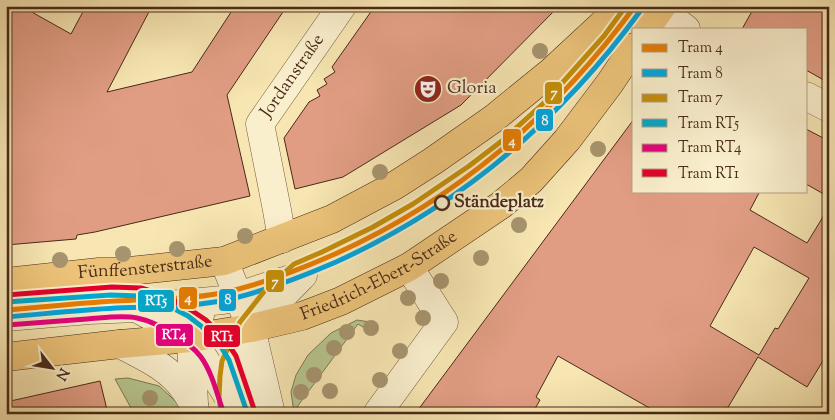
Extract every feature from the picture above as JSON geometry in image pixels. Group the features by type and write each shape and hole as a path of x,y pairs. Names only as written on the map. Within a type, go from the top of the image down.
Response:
{"main road":[{"path":"224,261 332,220 394,186 493,119 552,71 622,6"},
{"name":"Friedrich-Ebert-Straße","path":"251,328 302,316 341,301 409,267 501,205 531,180 568,140 632,50"},
{"name":"Fünffensterstraße","path":"6,282 224,261"},
{"path":"6,357 191,338 251,328"}],"street":[{"name":"Jordanstraße","path":"282,239 260,124 342,6"},
{"path":"656,15 684,28"},
{"path":"808,97 829,108"},
{"name":"Fünffensterstraße","path":"224,261 251,328"},
{"name":"Fünffensterstraße","path":"191,338 224,261"},
{"path":"377,414 444,322 409,267"},
{"path":"6,317 223,300 303,275 251,328 232,407"},
{"path":"136,308 191,338 232,407"},
{"path":"251,328 271,414"},
{"path":"191,338 195,410"},
{"path":"120,344 155,363 170,374 184,388 195,410"}],"green space":[{"path":"357,320 370,322 378,328 374,334 358,324 297,407 305,414 295,414 291,392 296,375 308,355 331,333"},
{"path":"128,378 159,386 182,407 184,414 136,414 115,379"}],"building":[{"path":"6,6 21,6 71,34 86,6 152,6 107,92 192,72 235,6 287,6 227,95 250,196 77,235 76,239 6,245"},
{"path":"375,6 559,6 461,105 343,177 295,189 284,138 309,102 320,96 317,90 327,84 324,79 335,72 332,67"},
{"path":"755,6 829,6 829,83 808,71 808,28 743,28"},
{"path":"632,122 632,192 759,192 750,210 807,243 829,207 829,351 807,387 758,357 724,414 660,414 558,356 536,397 540,400 532,414 415,414","holes":["754,247 809,278 778,329 775,328 759,355 710,326"]},
{"path":"808,130 829,141 829,197 808,185"},
{"path":"100,381 108,414 6,414 6,402"}],"tram line":[{"name":"7","path":"221,414 219,397 222,361 240,322 266,289 294,264 373,227 413,204 503,140 547,100 604,36 626,6"},
{"name":"4","path":"6,310 208,295 236,290 265,281 335,254 422,208 463,180 501,150 538,117 572,82 605,45 635,6"},
{"name":"8","path":"7,317 102,309 182,306 221,301 251,294 336,262 381,240 424,214 465,187 505,156 577,88 641,10"},
{"name":"RT1","path":"6,295 112,287 141,288 164,295 206,320 224,338 236,356 254,409"},
{"name":"RT5","path":"6,302 111,295 140,296 161,302 188,316 218,342 229,360 247,412"},
{"name":"RT4","path":"7,325 118,317 145,320 163,328 196,351 212,377 224,414"}],"place":[{"name":"Gloria","path":"428,89"},
{"name":"Ständeplatz","path":"442,203"}]}
